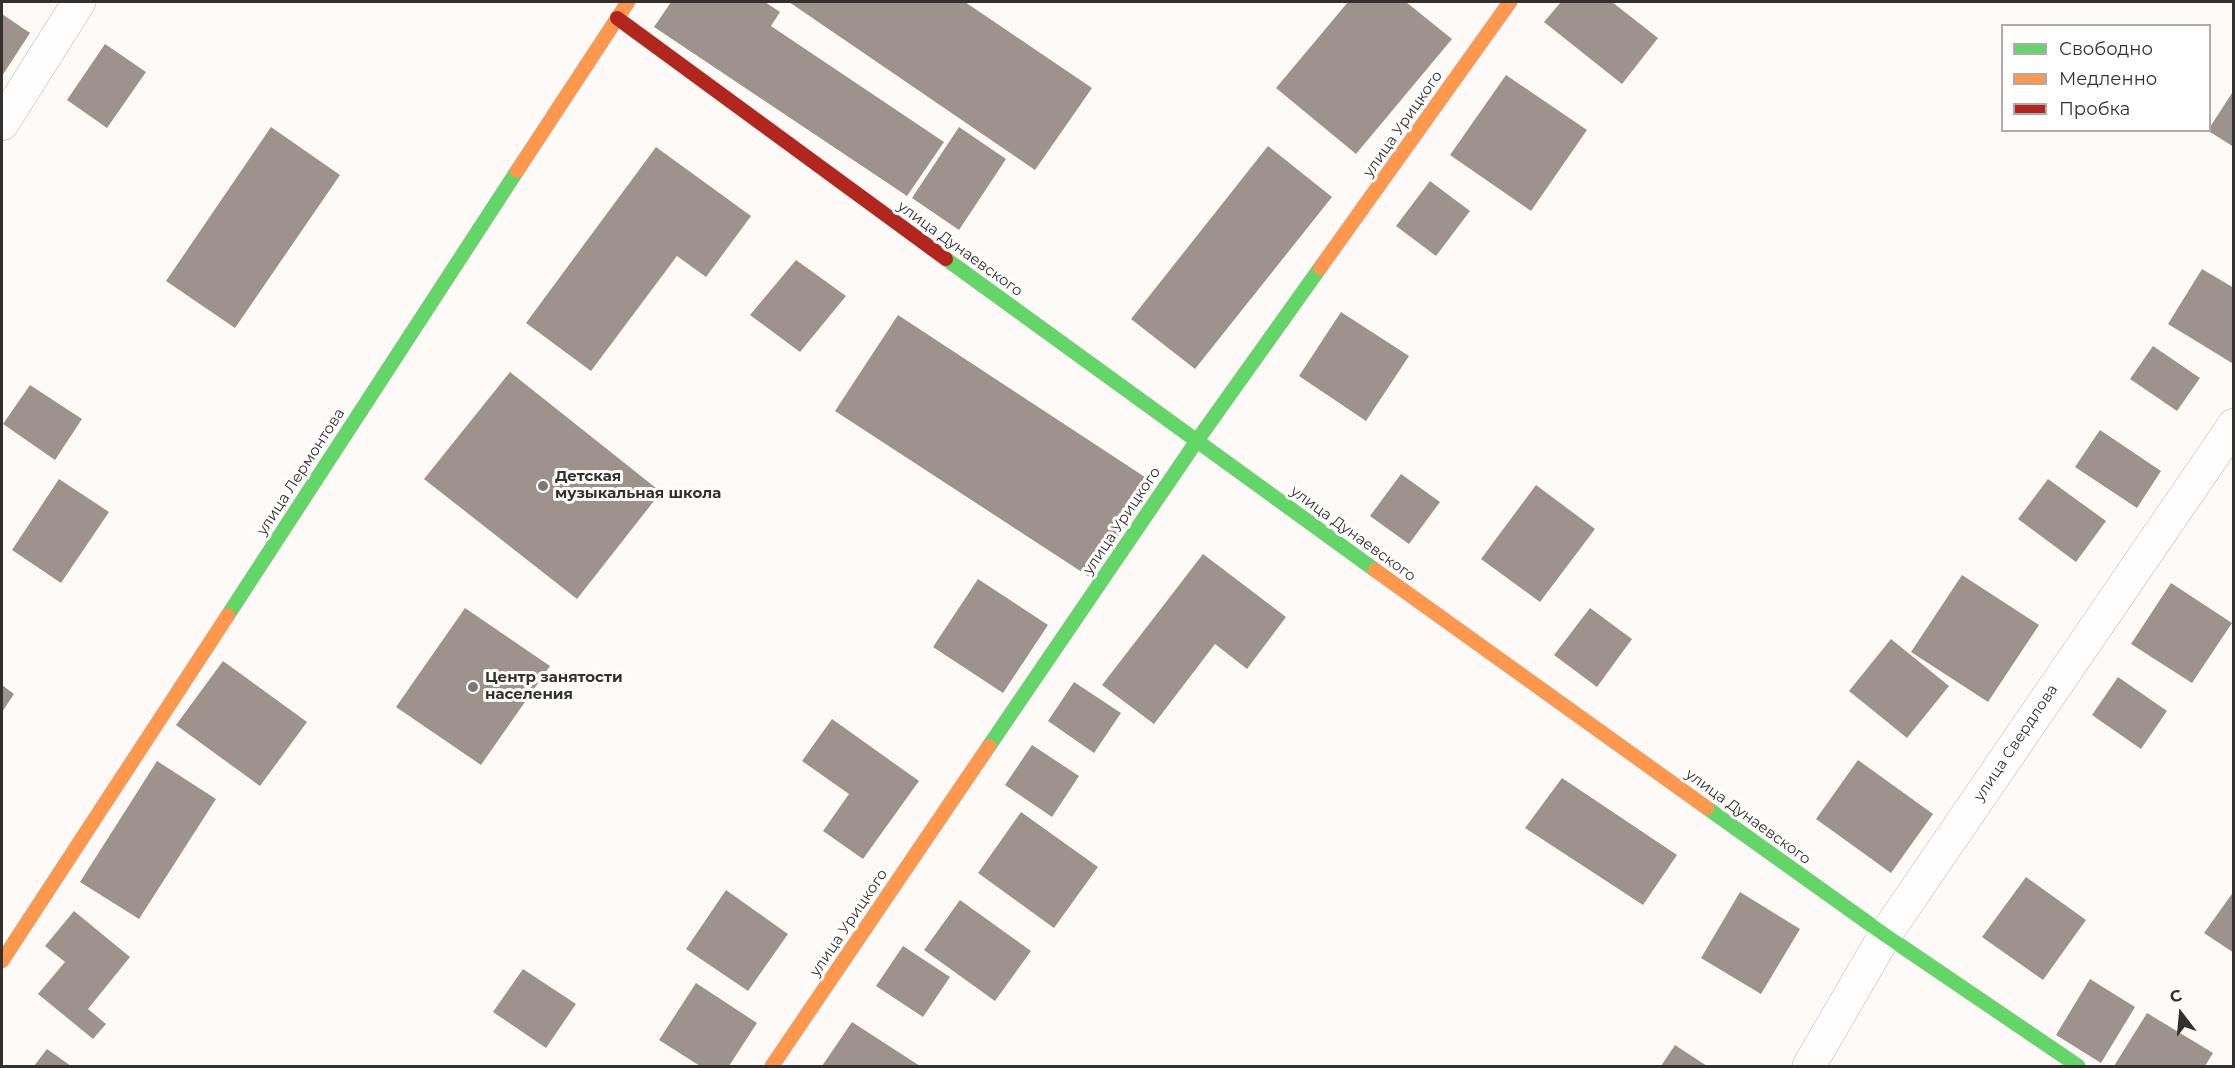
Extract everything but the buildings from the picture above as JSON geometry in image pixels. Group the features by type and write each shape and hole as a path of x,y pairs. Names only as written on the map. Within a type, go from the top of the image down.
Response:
{"street":[{"path":"2,124 79,2"},
{"name":"улица Лермонтова","path":"2,961 628,2"},
{"name":"улица Урицкого","path":"772,1066 1196,442 1510,2"},
{"name":"улица Дунаевского","path":"617,18 1196,442 1885,935 2078,1066"},
{"name":"улица Свердлова","path":"1809,1066 1885,935 2234,425"}],"traffic: fast":[{"path":"228,615 517,171"},
{"path":"946,259 1375,570"},
{"path":"989,746 1196,442 1320,268"},
{"path":"1707,808 1885,935 2078,1066"}],"traffic: slow":[{"path":"517,171 628,2"},
{"path":"1320,268 1510,2"},
{"path":"1375,570 1707,808"},
{"path":"2,961 228,615"},
{"path":"772,1066 989,746"}],"traffic: jam":[{"path":"617,18 946,259"}],"place":[{"name":"Детская музыкальная школа","path":"543,486"},
{"name":"Центр занятости населения","path":"473,687"}]}
